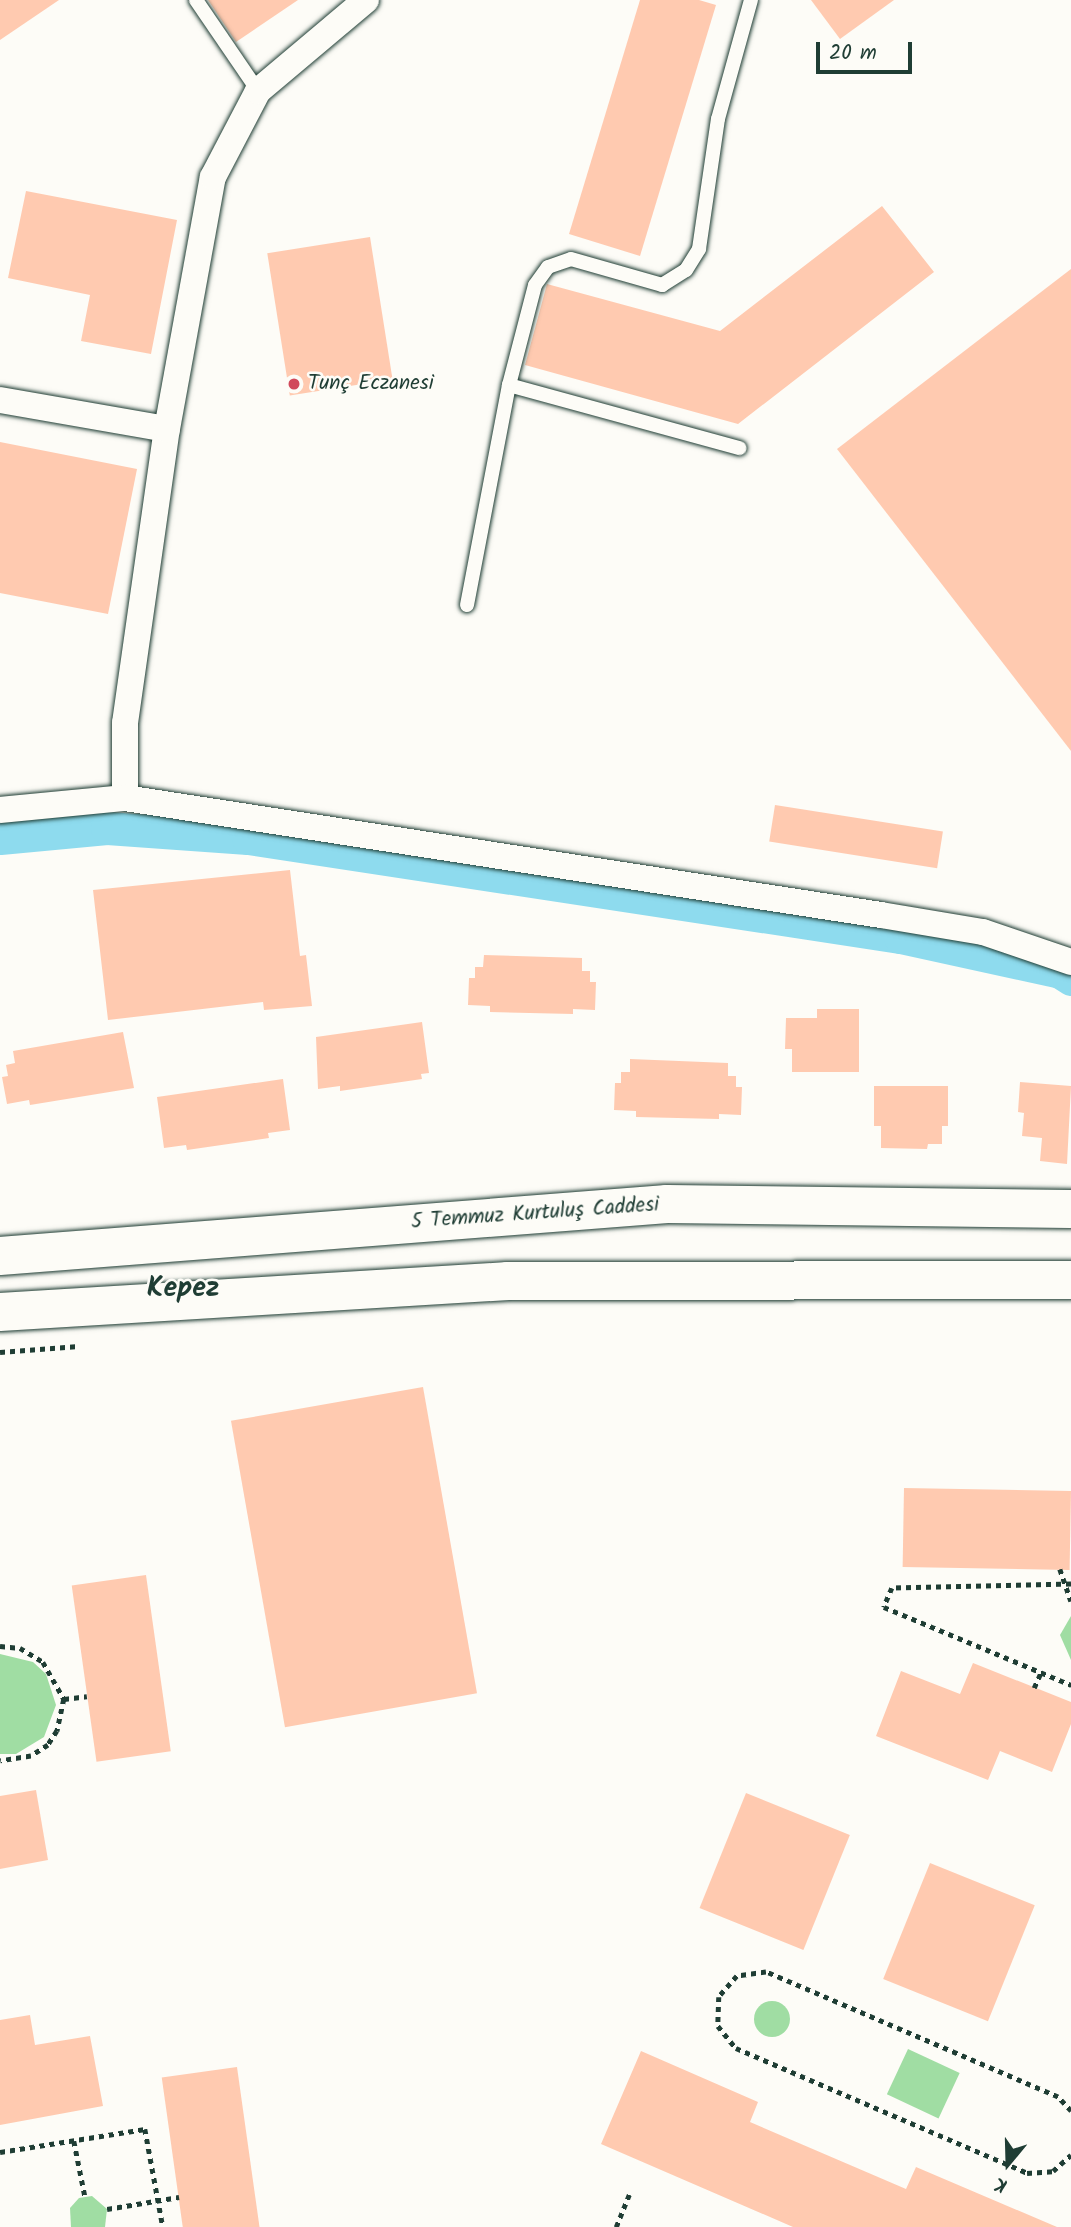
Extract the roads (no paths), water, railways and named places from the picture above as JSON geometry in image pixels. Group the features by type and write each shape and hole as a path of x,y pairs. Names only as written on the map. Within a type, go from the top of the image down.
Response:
{"main road":[{"name":"5 Temmuz Kurtuluş Caddesi","path":"0,1256 667,1204 1071,1209"},
{"path":"0,1312 508,1281 1071,1280"}],"street":[{"path":"125,798 125,723 167,429 213,177 258,91 366,0"},
{"path":"0,400 167,429"},
{"path":"0,810 125,798 983,932 1071,962"}],"lane":[{"path":"196,0 258,91"},
{"path":"467,605 509,385 535,285 548,267 571,259 662,285 694,260 718,119 751,0"},
{"path":"509,385 740,447"}],"waterway":[{"path":"0,838 107,828 248,838 900,937 1060,972 1071,979"}],"place":[{"name":"Tunç Eczanesi","path":"294,384"}],"district":[{"name":"Kepez","path":"183,1289"}]}
